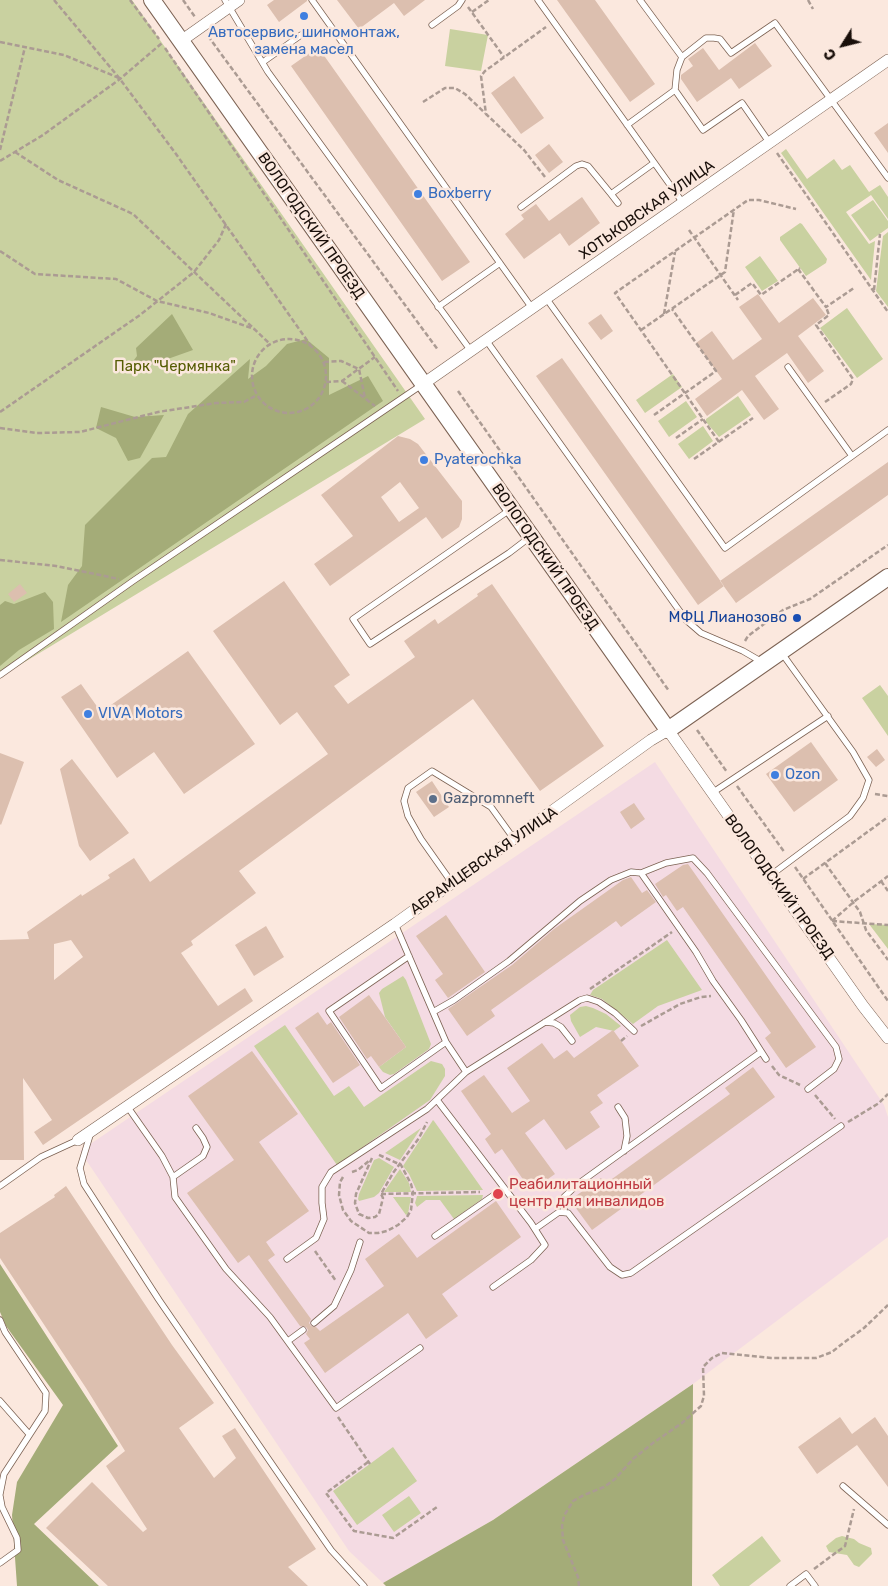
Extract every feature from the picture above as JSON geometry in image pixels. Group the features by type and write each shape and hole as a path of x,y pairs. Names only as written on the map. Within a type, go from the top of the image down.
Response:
{"street":[{"name":"ВОЛОГОДСКИЙ ПРОЕЗД","path":"152,0 712,793 888,1038"},
{"path":"181,41 231,2"},
{"name":"ХОТЬКОВСКАЯ УЛИЦА","path":"423,384 683,203 772,146 832,99 888,60"},
{"name":"АБРАМЦЕВСКАЯ УЛИЦА","path":"78,1140 395,924 651,740 888,578"}],"lane":[{"path":"312,0 532,308"},
{"path":"432,25 458,6 462,0"},
{"path":"538,0 683,203"},
{"path":"640,0 682,57"},
{"path":"231,2 268,72 471,351"},
{"path":"772,146 742,103 704,130 675,90 676,70 682,57 706,38 720,40 731,53 775,23 888,178"},
{"path":"262,62 301,35"},
{"path":"627,125 675,90"},
{"path":"611,194 654,163"},
{"path":"521,207 576,166 582,164 588,166 618,203"},
{"path":"438,307 500,263"},
{"path":"546,298 725,548 888,430"},
{"path":"486,340 686,620 701,634 743,651 764,663"},
{"path":"788,367 852,456"},
{"path":"0,675 133,581 423,384"},
{"path":"511,509 353,618 370,644 509,553 530,536"},
{"path":"771,876 850,816 862,798 868,780 861,765 828,716 780,651"},
{"path":"712,793 828,716"},
{"path":"452,883 421,839 405,808 405,794 408,788 432,771 491,807 514,839"},
{"path":"433,1012 454,1000 509,961 580,902 611,880 631,872 641,873 666,863 693,858 707,874 836,1047 839,1059 834,1069 808,1089"},
{"path":"641,873 766,1059"},
{"path":"395,924 446,1042 466,1072"},
{"path":"409,956 329,1011 381,1088 446,1042"},
{"path":"288,1259 316,1238 324,1219 322,1188 331,1172 428,1109 466,1072 580,1000 587,998 599,1002 615,1013 634,1031"},
{"path":"561,1012 561,1027"},
{"path":"546,1022 554,1023 561,1027 572,1041"},
{"path":"564,1212 564,1197 578,1184 761,1052"},
{"path":"437,1100 535,1229 545,1245 531,1260 493,1287"},
{"path":"127,1106 158,1150 173,1176 175,1197 226,1269 270,1317 336,1408 420,1348"},
{"path":"618,1106 625,1118 628,1136 624,1151"},
{"path":"535,1229 559,1212 568,1213 610,1267 622,1275 631,1273 841,1126"},
{"path":"173,1176 203,1156 206,1147 203,1138 196,1128"},
{"path":"91,1130 80,1168 84,1184 159,1300 326,1542 364,1586"},
{"path":"0,1186 41,1157 78,1140"},
{"path":"435,1236 504,1188"},
{"path":"314,1323 334,1306 351,1270 360,1242"},
{"path":"0,1320 5,1332 46,1393 45,1411 4,1474 0,1495 2,1507 17,1538 18,1550 0,1563"},
{"path":"288,1341 303,1330"},
{"path":"0,1401 29,1434"},
{"path":"843,1486 888,1525"},
{"path":"790,1586 806,1574 815,1586"}],"path":[{"path":"54,0 120,79 226,224 311,346 321,356 326,368 326,382 319,399 313,406 296,414 278,412 270,408 257,395 252,379 254,363 263,349 278,341 295,339 311,346"},
{"path":"130,0 162,43 403,399"},
{"path":"183,0 438,350"},
{"path":"490,0 472,12 504,57"},
{"path":"808,0 813,9"},
{"path":"486,114 481,76 485,71 553,22"},
{"path":"0,42 64,55 120,79"},
{"path":"0,162 43,135 120,79 162,43"},
{"path":"0,150 25,47"},
{"path":"423,102 445,88 455,88 465,94 524,150 550,185"},
{"path":"772,146 888,312"},
{"path":"15,152 58,180 133,214 270,344"},
{"path":"719,442 615,293 748,200 759,200 796,209"},
{"path":"640,330 725,272 734,210"},
{"path":"0,412 140,315 194,272 219,240 226,224"},
{"path":"689,230 738,300"},
{"path":"874,292 880,234"},
{"path":"0,251 35,274 116,279 157,301 209,312 256,330"},
{"path":"664,314 675,252"},
{"path":"735,295 752,283 761,295 799,268 826,307 829,315 816,325 853,379 851,384 818,408"},
{"path":"826,307 854,288"},
{"path":"654,415 716,371 672,309"},
{"path":"326,382 342,381 375,357"},
{"path":"324,362 341,361 359,369"},
{"path":"359,369 365,398"},
{"path":"342,381 383,412"},
{"path":"458,391 669,691"},
{"path":"0,428 37,434 80,432 158,412 216,403 244,402 257,395"},
{"path":"694,459 753,418"},
{"path":"676,438 703,419"},
{"path":"743,651 748,636 783,610 810,599 888,544"},
{"path":"0,560 56,566 133,581"},
{"path":"803,879 888,817"},
{"path":"825,863 863,917 866,930 888,960"},
{"path":"888,876 832,920 888,925"},
{"path":"881,881 888,890"},
{"path":"584,999 590,989 679,927"},
{"path":"621,1041 662,1013 680,1004 701,997 723,995"},
{"path":"841,1126 879,1102 888,1094"},
{"path":"372,1157 356,1194 355,1203 359,1214 370,1218 379,1214 383,1198 381,1194 399,1164 419,1138 430,1117 419,1125"},
{"path":"376,1154 399,1164 408,1175 413,1193 409,1215 398,1225 378,1234 370,1233 351,1221 341,1201 340,1182 353,1171 367,1164 372,1157 376,1154 382,1150"},
{"path":"381,1194 483,1192 499,1182"},
{"path":"309,1243 342,1289"},
{"path":"579,1586 578,1577 563,1540 562,1526 564,1516 573,1501 615,1480 633,1459 682,1423 701,1406 704,1396 703,1367 712,1358 722,1353 771,1358 816,1358 832,1352 864,1328 888,1305"},
{"path":"336,1408 338,1419 369,1463 326,1493 354,1531 393,1538 408,1525 436,1507"},
{"path":"806,1574 845,1546 857,1498"}],"shaded area":[{"name":"Реабилитационный центр для инвалидов","path":"655,762 884,1105 888,1117 888,1237 693,1384 493,1520 383,1583 349,1551 80,1151"}],"green space":[{"name":"Парк \"Чермянка\"","path":"0,0 132,0 425,419 0,677"},
{"path":"450,29 488,35 481,71 445,66"},
{"path":"786,149 807,179 834,159 842,170 850,165 869,192 880,185 888,197 888,219 871,195 846,212 869,244 875,241 871,280 781,153"},
{"path":"873,200 888,221 888,228 870,241 851,215"},
{"path":"800,223 827,259 826,263 806,276 780,240 780,237"},
{"path":"888,232 888,307 876,291 883,236"},
{"path":"760,256 778,281 762,291 745,267"},
{"path":"847,308 883,359 857,378 820,328"},
{"path":"172,314 193,350 131,372 128,368 137,356 136,348"},
{"path":"306,339 329,358 329,395 368,376 383,401 61,622 68,585 82,566 85,525 152,458 166,457 188,414 250,359 248,379 266,366 287,344"},
{"path":"673,374 682,387 645,413 636,400"},
{"path":"738,396 751,415 719,437 706,422 706,419"},
{"path":"686,401 697,417 669,437 658,421"},
{"path":"101,407 135,417 164,415 140,458 128,461 116,438 96,428"},
{"path":"703,426 713,441 689,459 678,444"},
{"path":"45,592 53,602 54,629 19,650 0,666 0,605 5,601 14,604"},
{"path":"880,685 888,696 888,736 862,698"},
{"path":"869,924 888,925 888,949"},
{"path":"667,940 702,990 658,1006 633,1024 602,999 590,995 593,990"},
{"path":"403,976 431,1044 429,1049 390,1075 383,1072 379,1067 406,1047 385,1017 379,993 382,989"},
{"path":"586,1006 606,1014 621,1026 614,1031 596,1027 580,1037 571,1021 570,1015 580,1007"},
{"path":"285,1025 334,1096 349,1086 364,1107 431,1061 442,1064 445,1069 445,1076 430,1100 337,1165 254,1046"},
{"path":"433,1120 483,1190 417,1191 403,1166"},
{"path":"421,1128 400,1160 385,1153"},
{"path":"379,1158 394,1167 379,1193 374,1197 359,1201 359,1194 374,1160"},
{"path":"400,1169 409,1183 411,1192 384,1192"},
{"path":"483,1195 482,1199 454,1219 440,1200 426,1200 417,1207 415,1203 417,1196"},
{"path":"393,1197 411,1197 408,1214 406,1215"},
{"path":"0,1264 118,1446 34,1524 99,1586 17,1586 12,1515 17,1482 63,1405 6,1326 0,1312"},
{"path":"693,1384 692,1586 386,1586 383,1583 493,1520"},
{"path":"393,1447 417,1481 357,1525 333,1491"},
{"path":"409,1496 421,1513 394,1532 382,1515"},
{"path":"762,1536 781,1561 749,1586 720,1586 712,1575"},
{"path":"842,1536 854,1539 871,1548 872,1554 859,1567 854,1565 847,1555 829,1552 826,1546"}],"building":[{"name":"Автосервис, шиномонтаж, замена масел","path":"274,0 307,1 279,22 267,5"},
{"path":"337,0 425,0 404,16 394,3 359,29"},
{"path":"557,0 595,0 655,84 630,102"},
{"path":"755,43 772,66 739,89 731,78 697,102 681,79 681,75 693,66 688,59 703,48 719,70"},
{"path":"318,47 470,262 442,281 291,66"},
{"path":"514,76 544,118 521,134 491,93"},
{"path":"888,123 888,153 874,133"},
{"path":"549,144 563,162 549,173 535,155"},
{"path":"582,197 600,223 569,246 560,233 524,259 505,234 524,219 521,215 536,204 549,221"},
{"path":"758,294 779,323 813,298 826,315 798,336 824,371 808,383 787,353 755,376 779,409 764,420 742,390 707,416 695,399 722,379 696,343 712,331 733,360 762,339 739,307"},
{"path":"601,314 613,331 601,340 588,323"},
{"path":"562,358 724,586 698,605 536,376"},
{"path":"398,436 410,439 418,444 462,501 462,519 459,527 442,539 426,517 330,586 314,564 353,536 321,495","holes":["400,482 419,508 399,522 381,497"]},
{"path":"888,462 888,495 736,603 720,581"},
{"path":"284,581 350,675 334,686 348,704 415,657 404,641 435,619 438,624 492,584 604,746 540,791 473,699 239,871 256,893 191,941 193,945 181,953 218,1006 245,988 253,1001 43,1145 34,1132 52,1120 23,1078 24,1160 0,1160 0,940 29,939 27,932 81,894 82,896 110,878 108,875 134,858 150,882 328,754 297,712 280,725 213,631","holes":["71,940 83,957 54,980 54,944"]},
{"path":"20,584 27,593 14,602 8,594"},
{"path":"188,651 255,744 184,794 154,752 117,778 61,697 81,684 101,712"},
{"path":"811,742 838,780 794,812 766,774"},
{"path":"877,749 885,760 876,767 867,757"},
{"path":"0,753 24,762 1,825 0,824"},
{"path":"72,759 129,833 90,861 79,846 60,769"},
{"name":"Gazpromneft","path":"432,781 449,807 434,817 416,792"},
{"path":"634,803 645,819 631,829 620,812"},
{"path":"688,864 816,1047 786,1068 765,1038 771,1033 683,907 677,911 666,895 663,897 655,884 683,865"},
{"path":"631,877 642,893 647,890 656,902 621,927 616,921 491,1010 495,1016 467,1036 448,1009 512,965 554,929 623,880"},
{"path":"446,915 485,972 448,998 435,980 443,974 416,936"},
{"path":"266,926 284,957 254,976 235,945"},
{"path":"369,995 406,1047 379,1067 371,1056 367,1059 339,1017"},
{"path":"318,1012 327,1025 331,1022 360,1065 333,1083 295,1028"},
{"path":"613,1030 639,1066 597,1095 603,1103 590,1112 600,1127 566,1150 544,1119 525,1133 555,1174 531,1191 502,1149 495,1154 485,1139 491,1134 461,1091 484,1075 512,1113 530,1101 507,1068 542,1043 554,1059 567,1050 574,1058"},
{"path":"252,1051 298,1114 259,1142 309,1211 266,1242 275,1255 268,1260 311,1319 309,1323 311,1326 316,1327 320,1331 384,1286 365,1259 399,1234 417,1258 496,1201 521,1237 442,1294 458,1316 426,1339 408,1313 325,1373 304,1343 310,1339 306,1334 308,1330 306,1327 300,1326 249,1255 238,1263 187,1193 234,1160 188,1096"},
{"path":"753,1067 775,1097 592,1230 570,1200 601,1178 605,1184 730,1094 725,1088"},
{"path":"66,1186 172,1345 214,1403 179,1428 214,1478 236,1458 222,1436 235,1428 316,1549 288,1567 308,1586 108,1586 46,1528 92,1482 143,1532 147,1529 106,1466 125,1451 86,1388 0,1258 0,1233 55,1197 54,1195"},
{"path":"840,1417 852,1434 875,1417 888,1436 888,1487 857,1445 817,1474 798,1447"}],"place":[{"name":"Автосервис, шиномонтаж, замена масел","path":"304,16"},
{"name":"Boxberry","path":"418,194"},
{"name":"Pyaterochka","path":"424,460"},
{"name":"МФЦ Лианозово","path":"797,618"},
{"name":"VIVA Motors","path":"88,714"},
{"name":"Ozon","path":"775,775"},
{"name":"Gazpromneft","path":"433,799"},
{"name":"Реабилитационный центр для инвалидов","path":"498,1194"}]}
